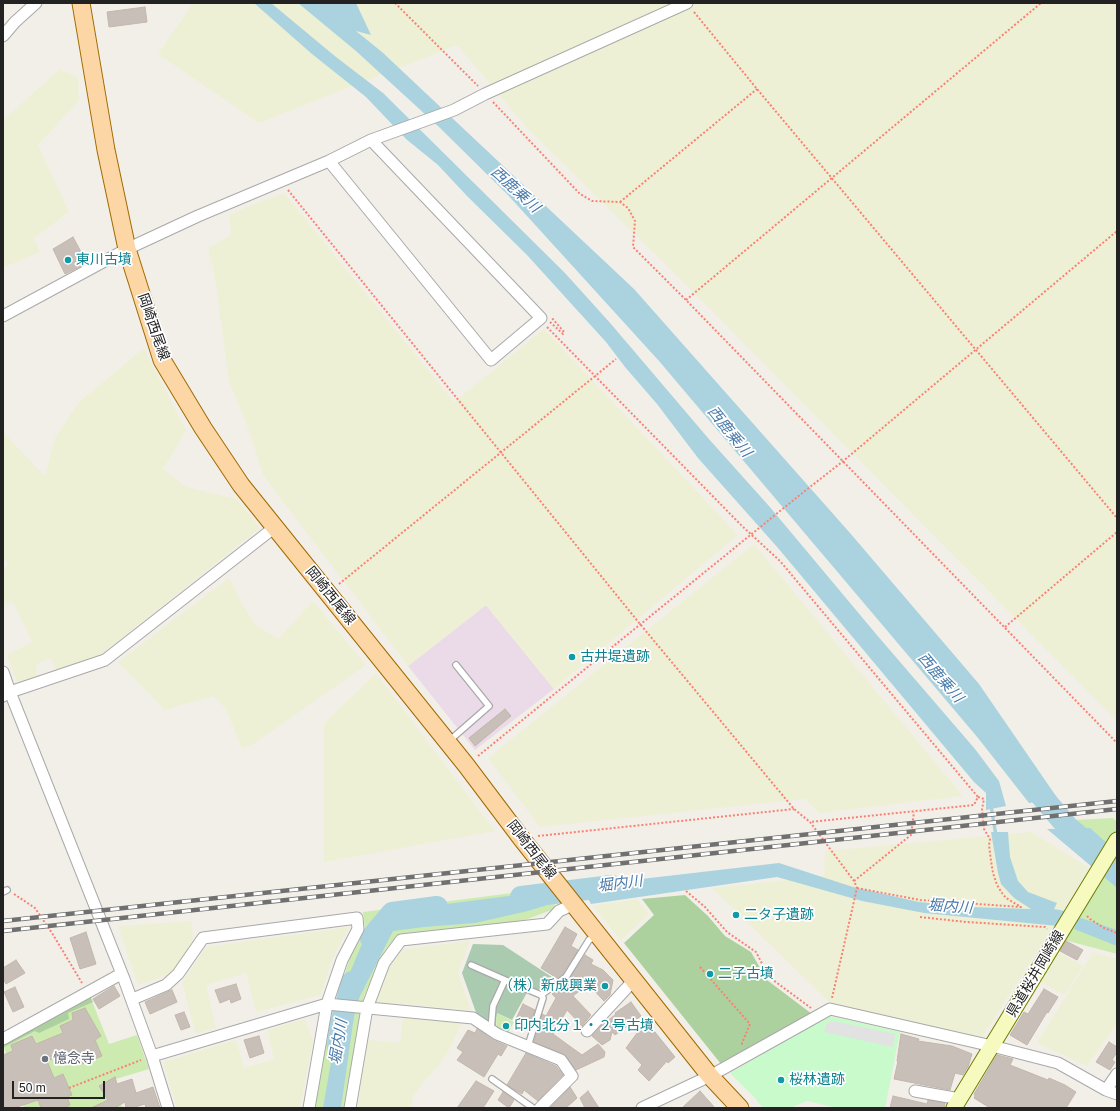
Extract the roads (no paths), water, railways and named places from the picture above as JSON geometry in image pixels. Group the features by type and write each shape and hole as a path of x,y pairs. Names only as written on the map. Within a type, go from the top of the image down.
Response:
{"main road":[{"name":"岡崎西尾線","path":"82,3 106,150 127,249 162,360 203,428 241,485 466,765 521,838 710,1076 740,1108"},
{"name":"県道桜井岡崎線","path":"957,1104 1116,842"}],"street":[{"path":"3,36 36,3"},
{"path":"3,316 127,249 198,216 329,161 371,140 454,110 485,94 687,3"},
{"path":"329,161 490,360 544,323 371,140"},
{"path":"6,694 105,660 275,526"},
{"path":"3,672 6,694 122,974 152,1056 168,1108"},
{"path":"350,1108 367,1008 384,963 401,940 547,924 559,911 567,896"},
{"path":"135,998 166,985 174,978 203,938 357,918 358,929 342,960 327,1004 309,1108"},
{"path":"3,1039 122,974"},
{"path":"587,1031 634,980"},
{"path":"152,1056 327,1004 473,1018 497,1034 561,1060 572,1076 540,1108"},
{"path":"642,1108 710,1076 825,1012 992,1046 1058,1063 1106,1090 1117,1094"},
{"path":"1106,1090 1117,1074"},
{"path":"915,1090 957,1104"}],"lane":[{"path":"447,742 489,706 456,665"},
{"path":"541,995 566,977 589,940 598,935"},
{"path":"471,965 541,995"},
{"path":"491,1030 493,1006 505,980"},
{"path":"528,1046 543,998 541,995"},
{"path":"492,1079 533,1108"}],"water":[{"path":"254,3 271,3 336,57 383,93 565,273 769,506 975,749 999,781 1006,806 986,810 986,793 974,782 778,548 698,458 657,404 625,367 606,342 527,255 438,165 406,139 366,97 312,54"},
{"path":"298,3 356,3 371,35 356,31 382,52 634,289 850,533 979,684 1058,799 1029,803 978,738 659,361 507,194 439,127 356,51"},
{"path":"1090,828 1117,852 1117,888 1047,829"},
{"path":"991,832 1008,832 1010,857 1018,881 1028,892 1057,903 1054,909 1065,911 1058,926 924,913 862,901 777,877 591,904 581,886 779,863 853,887 919,902 971,907 1031,909 1014,898 1001,884"},
{"path":"548,891 557,902 528,911 475,923 393,931 357,1002 344,1001 351,970 361,946 371,929 384,917 431,906"},
{"path":"1078,917 1117,930 1117,946 1074,929"},
{"path":"339,1016 354,1016 341,1108 323,1108"}],"waterway":[{"name":"西鹿乗川","path":"1026,778 1067,826 1117,869"},
{"path":"991,805 996,836"},
{"name":"堀内川","path":"521,897 612,886"},
{"name":"堀内川","path":"371,938 392,913 437,907"},
{"name":"堀内川","path":"338,1046 341,1023 352,982"}],"railway":[{"path":"3,921 1117,801"},
{"path":"3,931 1117,809"}],"place":[{"name":"東川古墳","path":"68,260"},
{"name":"古井堤遺跡","path":"572,657"},
{"name":"二タ子遺跡","path":"736,915"},
{"name":"二子古墳","path":"710,974"},
{"name":"（株）新成興業","path":"605,986"},
{"name":"印内北分１・２号古墳","path":"506,1026"},
{"name":"憶念寺","path":"45,1059"},
{"name":"桜林遺跡","path":"781,1080"}]}
